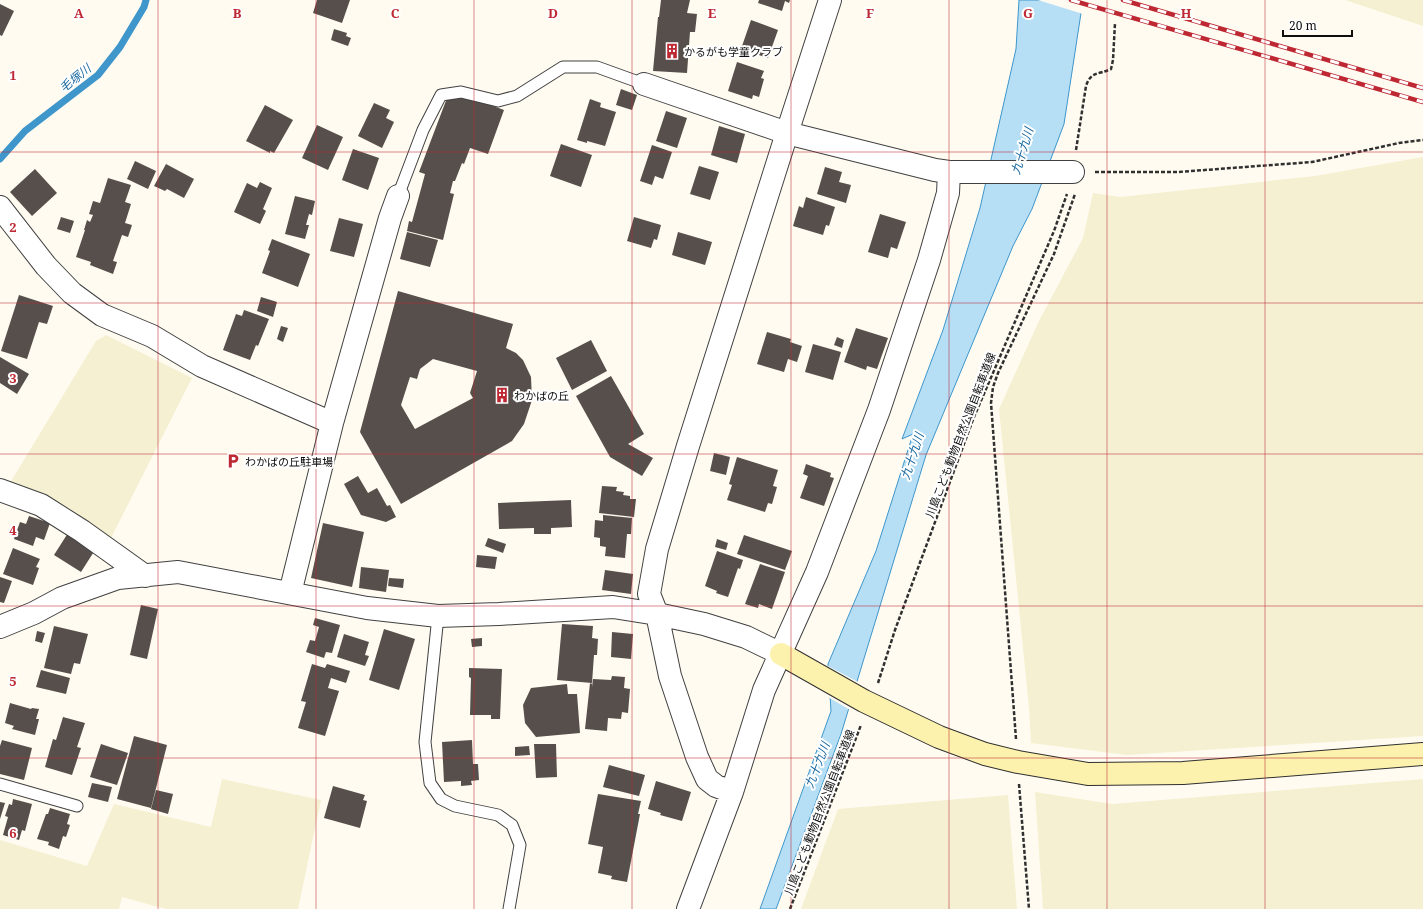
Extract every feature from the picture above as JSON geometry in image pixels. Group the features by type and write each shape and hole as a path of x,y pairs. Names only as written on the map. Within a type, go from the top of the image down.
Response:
{"street":[{"path":"732,792 716,786 707,779 697,757 670,676 657,614 649,594 657,549 688,446 786,133 830,0"},
{"path":"644,84 786,133 935,170 954,172 1071,165"},
{"path":"688,909 732,792 764,690 784,656 879,410 929,260 954,172"},
{"path":"290,593 332,423 390,218 398,196"},
{"path":"0,206 56,277 72,293 102,315 152,336 202,366 332,423"},
{"path":"0,490 41,505 82,531 145,576"},
{"path":"0,627 34,613 62,598 118,578 178,572 367,608 438,616 613,607 704,624 746,637 784,656 867,704 939,737 985,754 1018,762 1088,774 1182,773 1423,754"}],"lane":[{"path":"398,196 423,130 441,95 461,92 498,101 517,96 563,67 597,67 644,84"},
{"path":"438,616 425,742 430,783 441,799 455,806 498,815 512,825 520,845 509,909"},
{"path":"0,784 77,806"}],"path":[{"path":"1029,909 991,403 993,387 998,374 1054,254 1072,204 1077,185 1071,165 1086,86 1089,78 1111,69 1114,60 1115,23"},
{"path":"1071,165 1178,172 1312,162 1399,142 1423,140"},
{"name":"川島こども動物自然公園自転車道線","path":"790,909 974,417 1050,238 1067,194"}],"shaded area":[{"path":"1345,0 1423,0 1423,26"},
{"path":"1423,157 1423,736 1127,755 1031,743 1029,708 999,409 1039,321 1083,238 1093,193 1120,197 1315,176"},
{"path":"106,335 192,378 110,540 10,483 96,341"},
{"path":"222,779 321,800 298,909 166,909 122,897 119,909 0,909 0,840 87,866 114,804 211,827"},
{"path":"1423,779 1423,909 1043,909 1035,792 1112,804"},
{"path":"1008,795 1017,909 801,909 838,809"}],"water":[{"name":"九十九川","path":"1019,0 1083,0 1064,124 1032,209 1013,246 926,455 841,734 776,909 760,909 831,711 828,664 876,551 913,434 902,439 943,330 980,208 1016,49"}],"pier":[{"path":"1038,0 1085,0 1083,14"},
{"path":"826,665 858,682 850,710 828,697"}],"building":[{"path":"317,0 350,0 342,23 313,13"},
{"name":"かるがも学童クラブ","path":"661,0 690,0 687,13 697,14 695,32 690,32 687,73 653,71"},
{"path":"759,0 790,0 789,3 785,1 782,11 758,3"},
{"path":"0,4 14,11 2,36 0,35"},
{"path":"751,20 778,30 768,58 741,49"},
{"path":"334,29 347,33 346,36 351,38 348,46 331,40"},
{"path":"737,62 764,71 761,78 764,79 759,97 753,95 752,99 728,91"},
{"path":"621,89 637,95 632,110 616,105"},
{"path":"469,97 504,110 488,154 470,148 464,164 462,163 455,181 453,181 450,193 454,194 443,240 407,231 409,221 412,222 425,174 419,172 447,98"},
{"path":"590,99 601,103 600,107 616,112 605,146 577,140"},
{"path":"374,103 390,110 386,118 394,122 382,148 358,136"},
{"path":"265,105 293,120 274,153 270,151 270,153 246,141"},
{"path":"666,111 687,118 677,148 656,141"},
{"path":"317,125 343,137 328,170 302,158"},
{"path":"719,126 745,134 737,163 711,155"},
{"path":"561,144 592,155 581,187 550,176"},
{"path":"652,145 672,152 663,179 655,176 652,185 640,181"},
{"path":"353,149 379,158 368,190 342,180"},
{"path":"135,161 156,171 148,189 127,179"},
{"path":"166,164 194,179 184,198 167,189 165,191 154,186"},
{"path":"699,166 719,172 710,200 690,194"},
{"path":"825,167 842,172 839,182 851,185 846,203 817,194"},
{"path":"35,169 57,193 32,216 10,192"},
{"path":"108,178 131,185 125,202 131,204 125,223 132,225 128,237 122,235 113,261 117,262 113,274 90,265 91,262 76,257 87,220 90,222 93,215 89,214 93,201 100,203"},
{"path":"260,182 272,188 263,209 266,211 260,224 234,212 247,183 257,188"},
{"path":"295,196 315,201 312,215 309,214 306,225 309,225 305,239 285,234"},
{"path":"806,197 835,207 829,226 826,225 823,235 793,226 799,206 803,208"},
{"path":"880,214 906,222 897,249 891,247 888,258 868,252"},
{"path":"61,217 74,221 70,233 57,229"},
{"path":"634,217 661,225 657,240 654,239 651,248 627,241"},
{"path":"339,218 363,224 354,257 330,251"},
{"path":"407,232 438,240 430,267 400,259"},
{"path":"678,232 712,242 705,265 672,255"},
{"path":"272,239 310,254 298,287 262,273 270,251 268,250"},
{"name":"わかばの丘","path":"398,291 513,324 506,348 516,353 523,360 531,377 532,400 524,424 512,441 401,504 360,432","holes":["433,359 477,371 470,393 473,398 415,429 401,405 410,377 417,379 420,369"]},
{"path":"19,295 53,306 47,324 39,322 27,359 1,351"},
{"path":"261,297 277,302 273,317 257,311"},
{"path":"244,310 269,319 258,346 256,345 250,360 223,350 236,314 242,316"},
{"path":"281,326 288,328 283,342 277,339"},
{"path":"856,328 888,338 877,369 867,366 866,370 844,362"},
{"path":"767,332 791,339 790,342 802,346 797,362 788,359 784,372 757,364"},
{"path":"837,337 844,340 842,348 834,345"},
{"path":"591,340 607,371 572,390 556,358"},
{"path":"813,344 841,352 833,380 805,372"},
{"path":"0,357 29,374 17,394 0,383"},
{"path":"611,376 644,434 628,444 653,458 642,476 610,457 576,396"},
{"path":"714,453 730,457 726,475 710,471"},
{"path":"737,457 778,470 773,486 777,487 772,504 768,503 765,512 727,500 732,485 729,484"},
{"path":"806,464 831,473 830,477 834,478 824,506 800,498 808,476 803,474"},
{"path":"358,476 368,493 377,488 387,506 390,505 396,517 386,522 361,515 344,484"},
{"path":"602,486 617,487 616,491 624,492 623,495 630,496 630,499 636,499 634,517 599,513"},
{"path":"571,500 572,527 551,528 551,534 534,534 534,528 499,529 498,503"},
{"path":"603,515 632,518 631,534 627,534 625,558 605,556 606,547 600,546 600,538 594,537 595,520 603,521"},
{"path":"29,516 50,523 44,540 36,537 33,546 14,539 20,522 26,524"},
{"path":"323,523 364,532 352,587 311,578"},
{"path":"68,533 95,550 81,572 54,555"},
{"path":"744,535 792,551 785,570 737,554"},
{"path":"488,538 506,544 503,553 485,546"},
{"path":"717,539 728,543 726,550 715,547"},
{"path":"13,548 40,559 36,567 39,568 33,585 3,574"},
{"path":"717,551 743,560 740,569 738,568 728,597 716,593 717,591 705,586"},
{"path":"477,555 497,557 495,569 476,567"},
{"path":"760,564 785,572 772,609 759,604 758,608 745,604"},
{"path":"361,567 389,570 386,592 359,588"},
{"path":"605,570 633,574 631,594 602,590"},
{"path":"0,577 12,581 4,603 0,602"},
{"path":"389,578 404,579 403,588 388,586"},
{"path":"141,605 158,609 147,659 130,655"},
{"path":"315,618 340,625 332,653 326,652 324,658 306,652 310,640 315,641 319,627 313,625"},
{"path":"562,624 593,626 592,638 598,639 597,655 594,655 592,683 557,680"},
{"path":"54,626 88,634 80,664 74,663 71,674 44,668"},
{"path":"384,629 415,639 399,690 369,680"},
{"path":"37,631 45,633 42,643 35,641"},
{"path":"612,632 633,634 631,659 611,657"},
{"path":"344,634 369,642 365,655 369,656 365,666 337,657"},
{"path":"482,638 482,646 472,647 471,639"},
{"path":"312,664 325,668 327,664 350,671 346,683 331,678 328,688 339,691 325,736 298,728 306,702 301,701"},
{"path":"469,668 502,669 500,719 491,719 491,715 470,715 471,678 469,677"},
{"path":"41,670 70,678 66,694 36,687"},
{"path":"612,676 625,677 624,688 630,689 628,713 622,712 621,719 608,718 607,731 585,729 590,683 592,684 592,687 593,679 611,680"},
{"path":"567,684 568,694 577,694 580,733 536,737 525,723 523,705 531,688"},
{"path":"10,703 31,709 39,709 36,719 39,719 35,735 12,729 14,726 5,723"},
{"path":"63,717 85,723 77,747 81,748 72,775 45,767 53,739 56,740"},
{"path":"134,736 167,745 151,808 117,799"},
{"path":"2,740 32,748 24,780 0,774 0,746"},
{"path":"472,740 473,764 478,764 479,780 471,781 472,785 461,786 461,781 444,782 442,742"},
{"path":"101,744 128,753 117,785 90,777"},
{"path":"534,744 556,744 557,777 536,778"},
{"path":"529,746 530,755 515,756 515,747"},
{"path":"609,765 645,775 639,796 603,787"},
{"path":"656,781 691,792 682,821 660,815 661,813 648,809"},
{"path":"92,783 112,787 108,802 88,797"},
{"path":"333,786 365,795 363,800 367,801 360,828 324,818"},
{"path":"156,790 173,794 168,814 151,809"},
{"path":"598,794 641,801 638,814 640,814 627,882 611,879 612,876 598,873 603,847 588,844"},
{"path":"13,799 32,804 25,831 22,830 19,840 3,835 8,817 5,816 9,804 12,805"},
{"path":"0,802 5,803 0,819"},
{"path":"50,808 70,814 67,824 70,825 66,837 63,836 59,849 48,845 49,842 37,839 46,814 48,814"}],"waterway":[{"name":"毛塚川","path":"0,159 25,131 98,75 120,47 144,7 146,0"}],"railway":[{"path":"1071,0 1423,102"},
{"path":"1123,0 1423,88"}],"place":[{"name":"かるがも学童クラブ","path":"672,51"},
{"name":"わかばの丘","path":"502,395"},
{"name":"わかばの丘駐車場","path":"233,461"}]}
